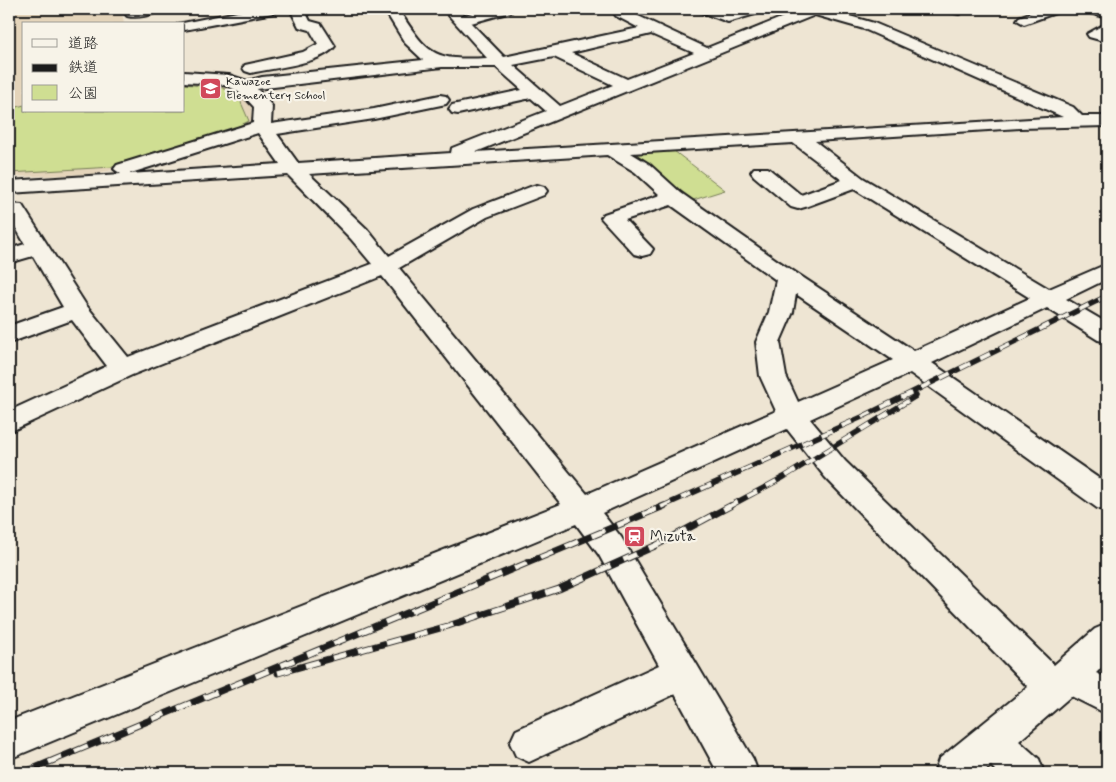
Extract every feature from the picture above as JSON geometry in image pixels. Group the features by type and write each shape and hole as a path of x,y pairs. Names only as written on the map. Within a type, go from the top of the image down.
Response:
{"street":[{"path":"131,15 153,9"},
{"path":"185,26 273,9"},
{"path":"221,78 225,73 308,56 327,46 316,27 304,24 297,9"},
{"path":"391,9 418,48 426,56 441,62"},
{"path":"450,9 500,62 558,113"},
{"path":"460,21 506,9"},
{"path":"637,9 620,14 709,54"},
{"path":"706,9 728,18 756,9"},
{"path":"438,161 626,85 709,54 814,9 869,26 1067,111 1077,121"},
{"path":"1024,20 1053,9"},
{"path":"1092,9 1107,14"},
{"path":"1107,27 1094,34 1107,38"},
{"path":"246,87 262,82 404,68 441,62 500,62 537,57 554,51 653,29"},
{"path":"554,51 626,85"},
{"path":"185,77 221,78 246,87 264,106 264,128 292,168 359,234 549,466 610,546 740,773"},
{"path":"458,109 534,92"},
{"path":"98,181 116,172 264,128 374,114 440,100"},
{"path":"9,187 797,137 1077,121 1107,121"},
{"path":"797,137 856,182 1107,334"},
{"path":"612,150 642,168 674,197 788,277 817,295 1107,500"},
{"path":"761,172 798,203 856,182"},
{"path":"77,182 61,193 12,210 77,310 123,369"},
{"path":"9,422 123,369 386,267 424,248 480,213 537,191"},
{"path":"642,249 611,218 674,197"},
{"path":"9,256 37,247"},
{"path":"9,740 582,509 912,362 1047,297 1107,271"},
{"path":"788,277 781,312 768,342 773,376 792,415 835,469 1061,682 1107,697"},
{"path":"9,336 77,310"},
{"path":"953,773 1061,682 1107,640"},
{"path":"529,743 683,672"},
{"path":"990,740 1025,773"}],"shaded area":[{"name":"Kawazoe Elementery School","path":"9,9 121,9 124,22 22,22 22,112 185,112 185,81 232,85 243,93 251,107 252,122 246,129 113,170 93,174 9,177"}],"green space":[{"name":"Kawazoe Elementery School","path":"185,84 223,88 239,98 249,121 231,130 113,167 9,173 9,124 14,108 22,106 22,112 185,112"},
{"path":"674,151 725,190 687,202 624,154"}],"railway":[{"path":"661,507 862,417 1107,296"},
{"path":"728,507 784,477 916,396"},
{"path":"23,773 664,506"},
{"path":"278,673 448,626 559,589 657,545 730,506"}],"place":[{"name":"Kawazoe Elementery School","path":"210,89"},
{"name":"Mizuta","path":"634,537"}]}
